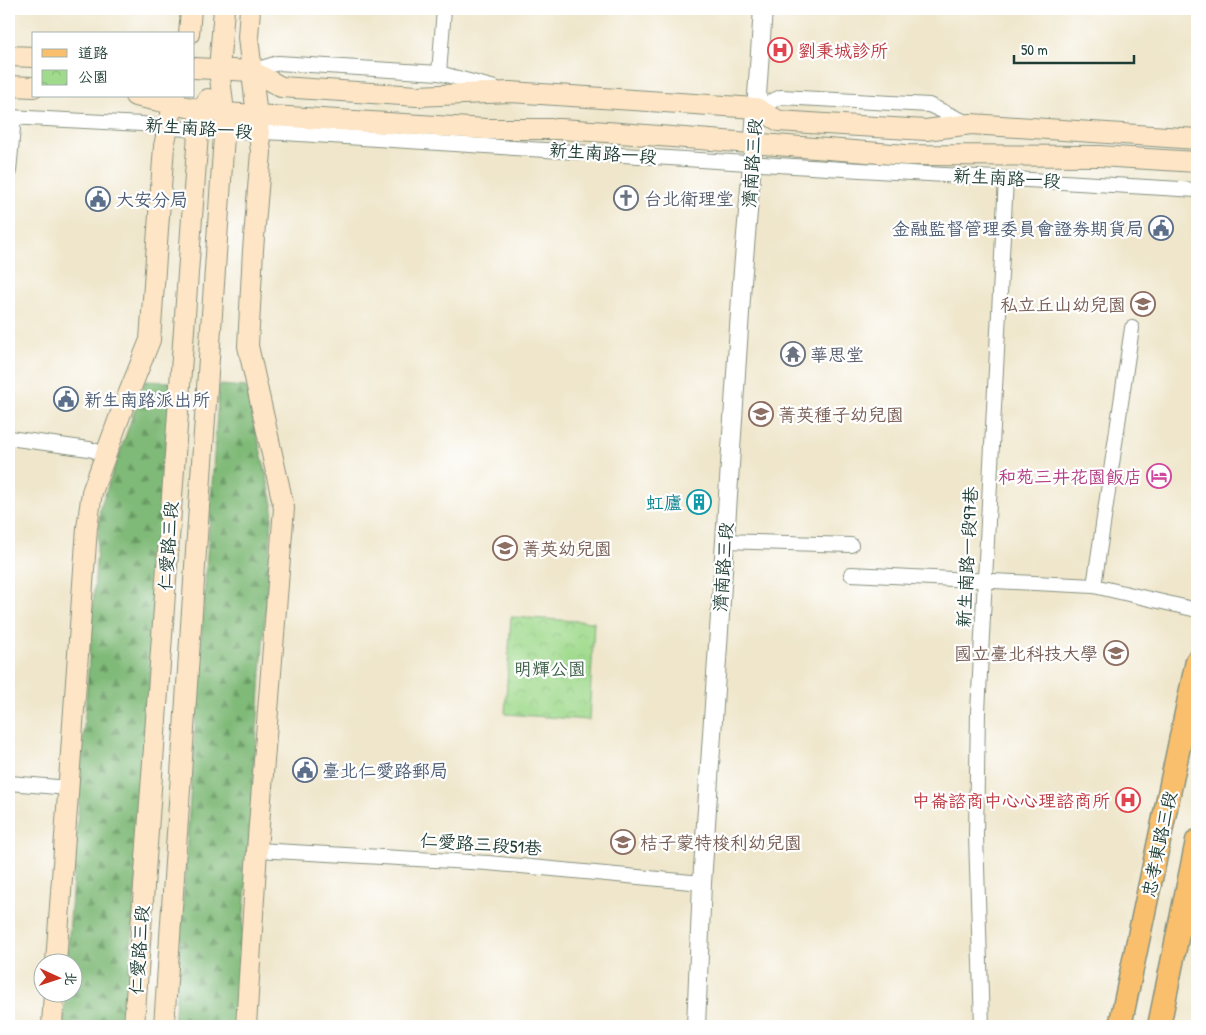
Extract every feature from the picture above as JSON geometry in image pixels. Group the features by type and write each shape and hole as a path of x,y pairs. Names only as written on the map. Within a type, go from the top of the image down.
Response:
{"main road":[{"path":"189,32 191,9"},
{"path":"219,69 224,9"},
{"path":"246,1026 257,850 284,508 248,346 261,152 248,37 250,9"},
{"path":"9,56 32,57"},
{"path":"195,68 252,71 280,87 417,96 510,92 756,108 779,121 926,130 971,124 1197,139"},
{"name":"仁愛路三段","path":"134,1026 200,120 219,69"},
{"name":"仁愛路三段","path":"164,1026 224,121 219,69"},
{"path":"9,86 32,87"},
{"name":"新生南路一段","path":"140,98 200,120 486,129 560,129 606,132 753,154 1099,156 1197,162"},
{"path":"57,952 88,519 92,492 150,340 164,146 172,111"},
{"name":"忠孝東路三段","path":"1120,1026 1197,661"},
{"name":"忠孝東路三段","path":"1159,1026 1197,841"},
{"path":"52,1026 53,1002"}],"street":[{"path":"439,73 444,9"},
{"name":"濟南路三段","path":"696,1026 702,884 741,292 763,9"},
{"path":"252,71 278,63 439,73 510,92"},
{"name":"新生南路一段","path":"11,117 142,124 172,111"},
{"path":"9,171 11,117"},
{"name":"新生南路一段","path":"753,154 1006,179 1197,190"},
{"name":"新生南路一段97巷","path":"982,1026 976,835 978,712 1006,179"},
{"path":"1094,586 1132,328"},
{"path":"9,438 89,449 106,454"},
{"path":"725,541 851,545"},
{"path":"851,574 1094,586 1197,610"},
{"path":"9,783 69,788"},
{"name":"仁愛路三段51巷","path":"257,850 488,863 702,884"}],"green space":[{"path":"145,381 171,382 126,1026 63,1026 64,1002 82,1002 82,952 68,952 100,508"},
{"path":"219,385 246,387 273,504 270,548 236,1026 174,1026"},
{"name":"明輝公園","path":"511,617 594,622 589,720 505,714"}],"place":[{"name":"劉秉城診所","path":"780,50"},
{"name":"台北衛理堂","path":"626,198"},
{"name":"大安分局","path":"98,199"},
{"name":"金融監督管理委員會證券期貨局","path":"1161,228"},
{"name":"私立丘山幼兒園","path":"1143,304"},
{"name":"華思堂","path":"793,354"},
{"name":"新生南路派出所","path":"66,399"},
{"name":"菁英種子幼兒園","path":"761,414"},
{"name":"和苑三井花園飯店","path":"1159,476"},
{"name":"虹廬","path":"699,502"},
{"name":"菁英幼兒園","path":"505,548"},
{"name":"國立臺北科技大學","path":"1116,653"},
{"name":"臺北仁愛路郵局","path":"305,770"},
{"name":"中崙諮商中心心理諮商所","path":"1128,800"},
{"name":"桔子蒙特梭利幼兒園","path":"623,842"}]}
